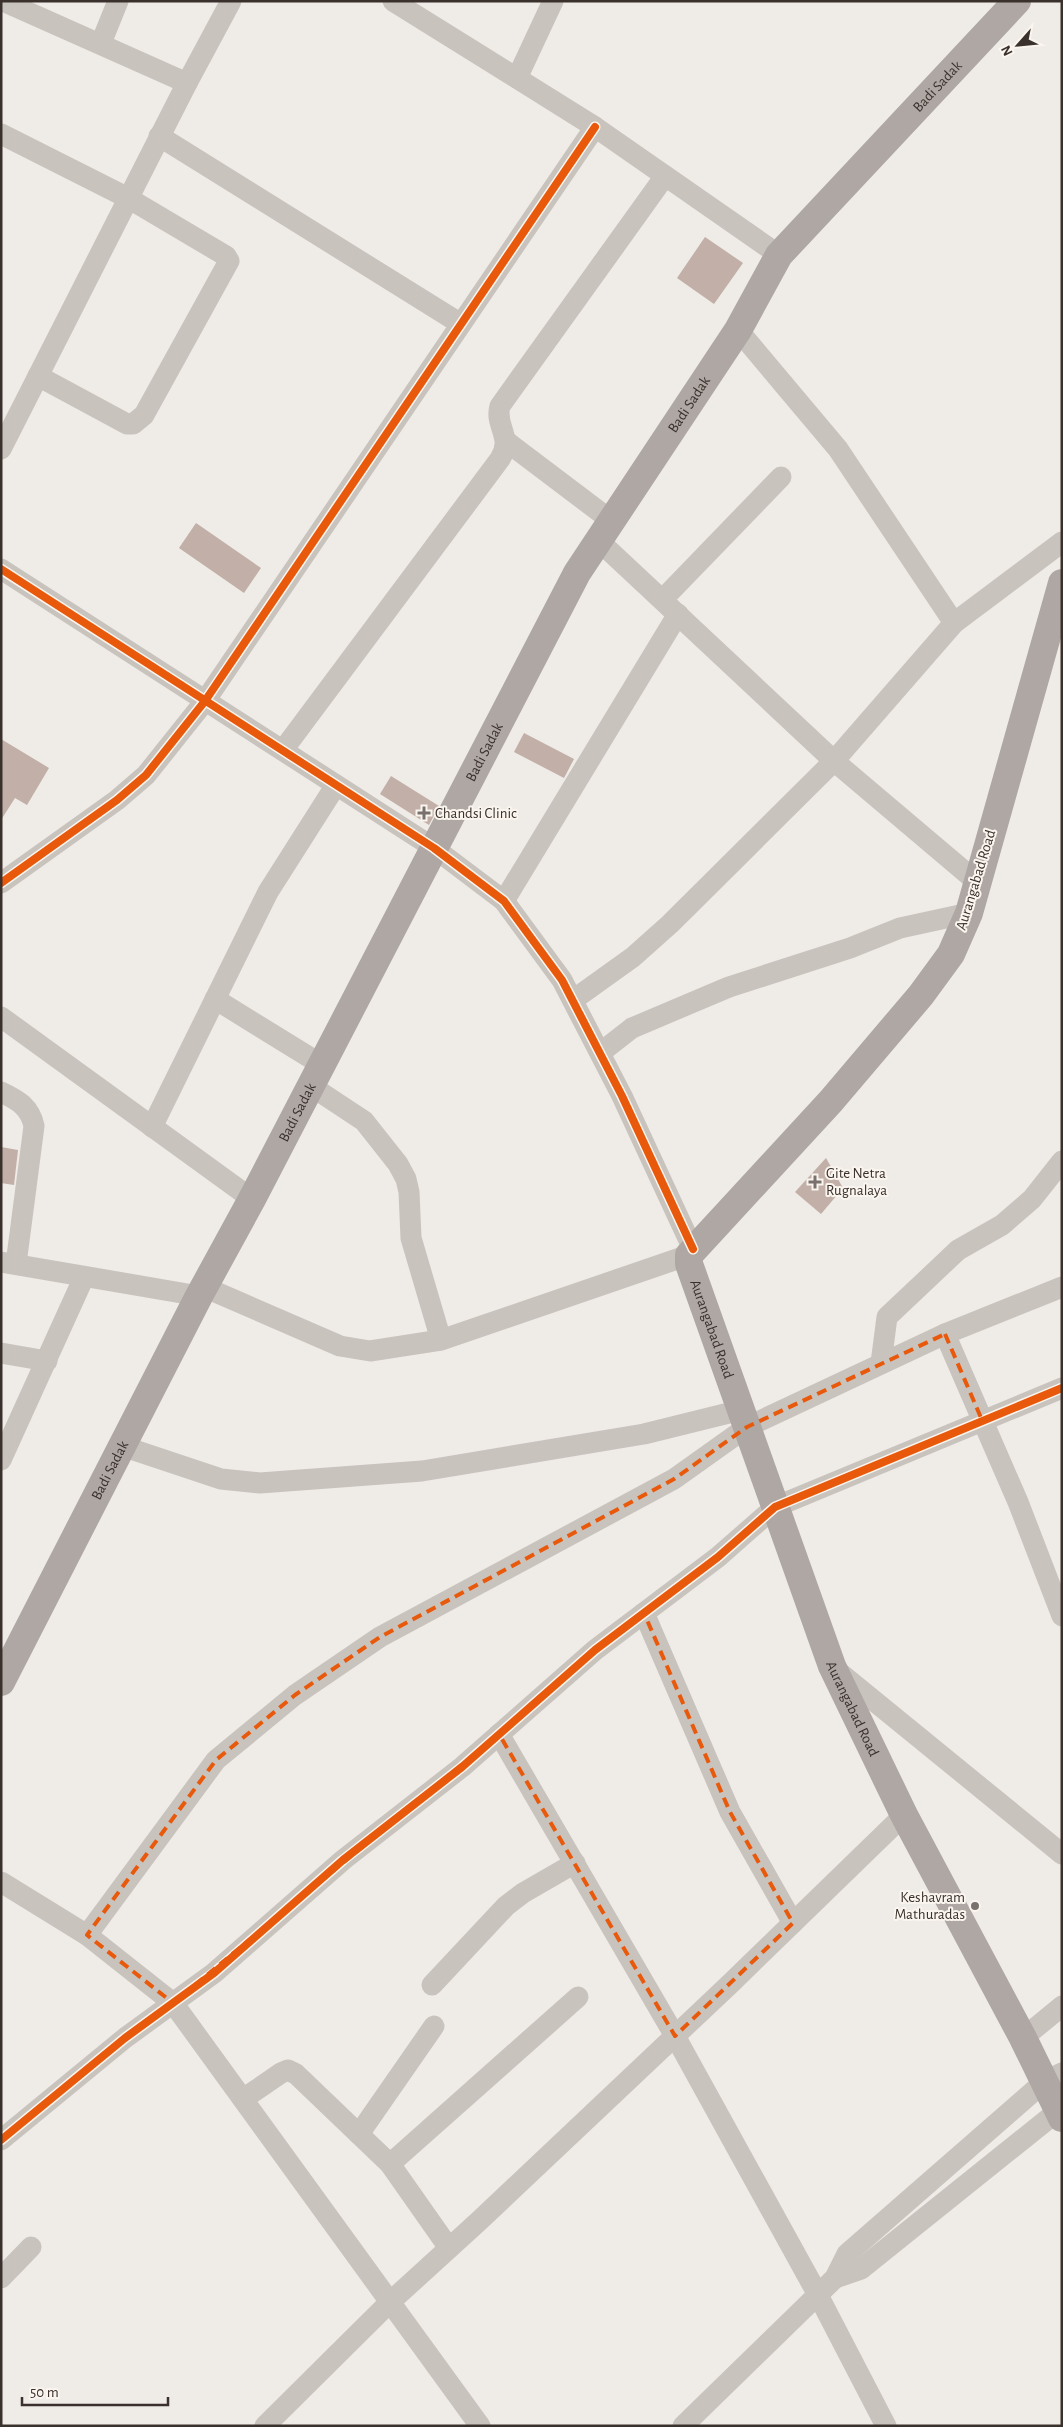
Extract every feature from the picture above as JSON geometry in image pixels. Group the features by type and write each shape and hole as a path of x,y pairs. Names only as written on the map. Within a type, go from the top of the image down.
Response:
{"main road":[{"name":"Badi Sadak","path":"1,1682 201,1291 252,1199 577,573 606,532 738,330 779,255 1017,1"},
{"name":"Aurangabad Road","path":"1060,2114 1053,2077 1023,2038 904,1815 832,1666 689,1264 691,1252 831,1101 921,995 951,954 969,913 1062,583"}],"street":[{"path":"3,1 101,43 187,83"},
{"path":"101,43 118,1"},
{"path":"1,449 187,83 231,1"},
{"path":"393,1 595,126 779,255"},
{"path":"517,78 552,1"},
{"path":"1,883 117,800 146,775 205,701 595,126"},
{"path":"1,134 128,198 226,256 229,261 144,415 133,424 127,424 38,376"},
{"path":"160,136 461,324"},
{"path":"665,176 500,406 499,419 506,440 606,532 663,599 834,761 977,882"},
{"path":"738,330 838,449 954,623"},
{"path":"283,750 500,459 506,440"},
{"path":"663,599 781,476"},
{"path":"572,1000 650,944 834,761 954,623 1062,542"},
{"path":"1,569 434,848 504,902 562,980 622,1096 691,1252 441,1340 387,1350 355,1350 340,1346 201,1291 84,1277 9,1263 34,1126 27,1109 20,1102 1,1092"},
{"path":"504,902 678,614"},
{"path":"152,1127 268,892 336,785"},
{"path":"600,1053 632,1028 729,988 850,948 900,928 969,913"},
{"path":"215,999 316,1076 364,1120 398,1164 406,1179 409,1192 411,1238 441,1340"},
{"path":"1,1017 252,1199"},
{"path":"881,1363 887,1316 958,1250 1002,1225 1032,1199 1062,1161"},
{"path":"1032,1199 1062,1186"},
{"path":"1,1460 84,1277"},
{"path":"122,1446 221,1479 260,1483 422,1471 744,1419 1062,1287"},
{"path":"945,1334 1018,1502 1062,1616"},
{"path":"1,1353 47,1361"},
{"path":"1,2140 125,2038 214,1973 343,1860 462,1767 595,1650 718,1557 775,1507 1062,1388"},
{"path":"87,1935 216,1760 295,1695 380,1637 674,1480 744,1419"},
{"path":"644,1613 727,1805 793,1923"},
{"path":"832,1666 1062,1854"},
{"path":"500,1734 675,2036 818,2295 886,2426"},
{"path":"265,2426 389,2303 675,2036 904,1815"},
{"path":"432,1985 506,1906 523,1893 575,1863"},
{"path":"1,1882 87,1935 173,2003 480,2426"},
{"path":"390,2164 578,1997"},
{"path":"1023,2038 1062,2006"},
{"path":"359,2134 434,2026"},
{"path":"243,2099 288,2070 296,2074 390,2164 450,2248"},
{"path":"683,2426 835,2278 848,2254 1053,2077"},
{"path":"835,2278 861,2269 1060,2114"},
{"path":"1,2278 31,2247"}],"highlighted area":[{"path":"945,1334 982,1420 775,1507 718,1557 644,1613 730,1812 793,1923 675,2036 499,1734 173,2003 87,1935 216,1760 295,1695 380,1637 674,1479 747,1427"}],"building":[{"path":"705,237 743,263 714,304 677,278"},
{"path":"196,523 261,568 244,593 179,548"},
{"path":"524,733 574,759 564,778 514,752"},
{"path":"1,739 49,768 27,805 15,798 1,820"},
{"path":"391,776 439,806 429,825 380,794"},
{"path":"1,1147 18,1150 14,1185 1,1183"},
{"path":"826,1158 843,1188 821,1214 795,1192"}],"cycle path":[{"path":"1,883 117,800 146,775 205,701 595,127"},
{"path":"1,569 434,848 504,901 562,980 622,1096 693,1249"},
{"path":"1,2140 125,2038 214,1973 343,1860 462,1767 595,1650 718,1557 775,1507 1062,1388"}],"place":[{"name":"Chandsi Clinic","path":"424,813"},
{"name":"Gite Netra Rugnalaya","path":"815,1182"},
{"name":"Keshavram Mathuradas","path":"975,1906"}]}
